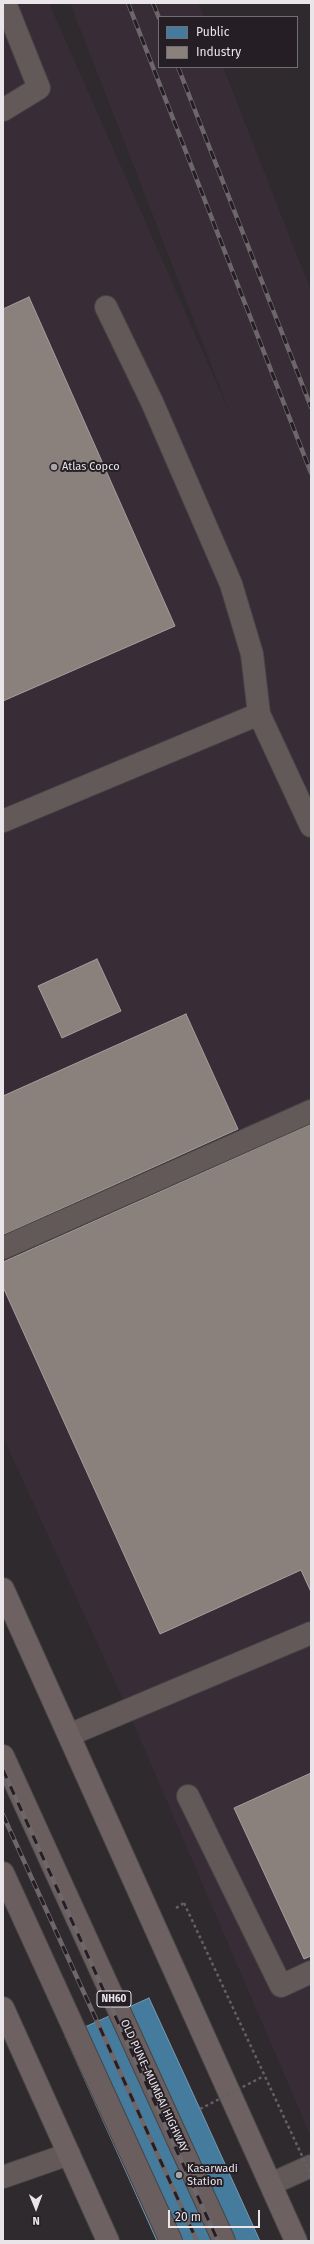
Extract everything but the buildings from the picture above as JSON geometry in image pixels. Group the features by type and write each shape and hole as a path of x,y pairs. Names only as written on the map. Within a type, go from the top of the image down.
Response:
{"highway":[{"name":"OLD PUNE–MUMBAI HIGHWAY","path":"3,1756 224,2241"},
{"path":"3,1873 171,2241"}],"main road":[{"path":"3,1589 296,2241"},
{"path":"3,2008 108,2241"}],"lane":[{"path":"3,110 39,88 5,3"},
{"path":"106,307 152,402 231,584 252,654 259,714 311,826"},
{"path":"3,821 259,714"},
{"path":"3,1248 311,1110"},
{"path":"69,1735 311,1633"},
{"path":"188,1796 280,1986 311,1972"},
{"path":"3,2177 69,2154"},
{"path":"271,2184 311,2166"}],"path":[{"path":"184,1903 311,2175"},
{"path":"200,2109 264,2076"}],"shaded area":[{"path":"3,3 49,3 232,418 70,3 198,3 204,16 158,16 158,68 223,68 311,291 311,2137 126,1706 3,1437"}],"railway":[{"path":"128,3 311,473"},
{"path":"153,3 158,16"},
{"path":"178,68 311,407"},
{"path":"3,1770 218,2241"},
{"path":"3,1815 197,2241"}],"place":[{"name":"Atlas Copco","path":"54,467"},
{"name":"Kasarwadi Station","path":"179,2175"}]}
